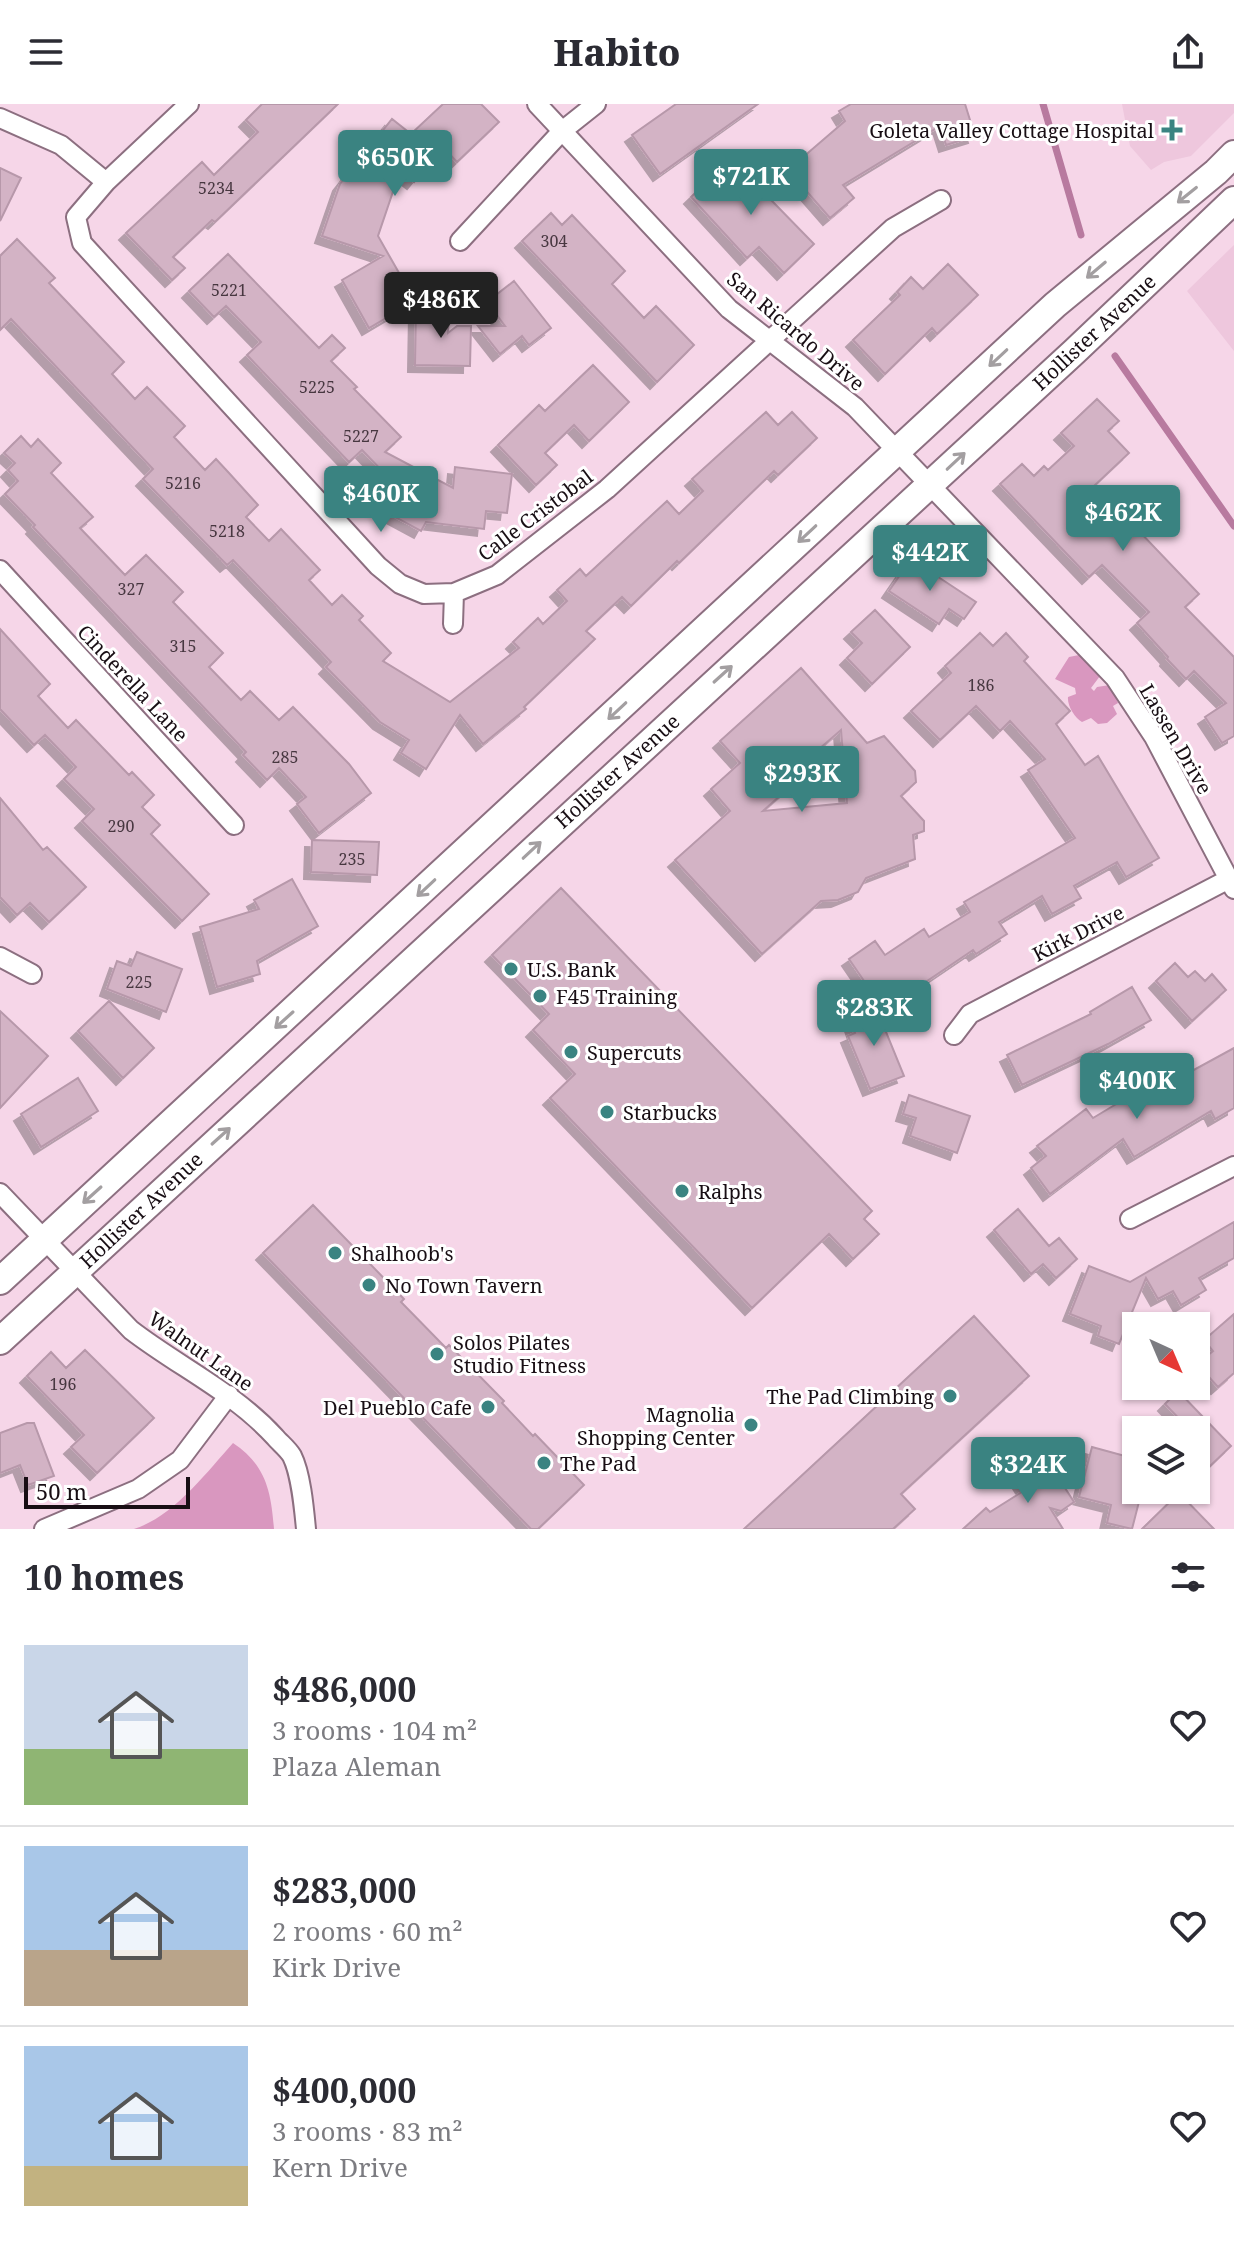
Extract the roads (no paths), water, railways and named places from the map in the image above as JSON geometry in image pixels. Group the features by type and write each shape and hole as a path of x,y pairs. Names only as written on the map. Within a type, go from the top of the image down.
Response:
{"main road":[{"path":"0,1281 1055,305 1234,154"},
{"name":"Hollister Avenue","path":"0,1341 1075,351 1234,200"}],"street":[{"path":"0,118 61,145 106,182 189,104"},
{"name":"San Ricardo Drive","path":"537,104 729,309 834,389 930,484"},
{"path":"460,241 562,131 596,104"},
{"name":"Calle Cristobal","path":"106,182 76,217 82,243 378,566 400,584 424,594 454,593 497,575 607,489 893,228 941,200"},
{"name":"Lassen Drive","path":"930,484 1115,678 1154,737 1232,884"},
{"name":"Cinderella Lane","path":"0,570 234,825"},
{"path":"453,624 454,593"},
{"name":"Kirk Drive","path":"954,1035 970,1014 1232,884"},
{"path":"0,957 32,974"},
{"path":"1130,1219 1234,1166"},
{"name":"Walnut Lane","path":"0,1193 131,1330 258,1418 292,1456 306,1529"},
{"path":"44,1529 138,1489 180,1460 229,1395"}],"waterway":[{"path":"1043,104 1081,235"},
{"path":"1115,356 1234,526"}],"place":[{"name":"Goleta Valley Cottage Hospital","path":"1172,130"},
{"name":"U.S. Bank","path":"511,969"},
{"name":"F45 Training","path":"540,996"},
{"name":"Supercuts","path":"571,1052"},
{"name":"Starbucks","path":"607,1112"},
{"name":"Ralphs","path":"682,1191"},
{"name":"Shalhoob's","path":"335,1253"},
{"name":"No Town Tavern","path":"369,1285"},
{"name":"Solos Pilates Studio Fitness","path":"437,1354"},
{"name":"The Pad Climbing","path":"950,1396"},
{"name":"Del Pueblo Cafe","path":"488,1407"},
{"name":"Magnolia Shopping Center","path":"751,1425"},
{"name":"The Pad","path":"544,1463"}]}
